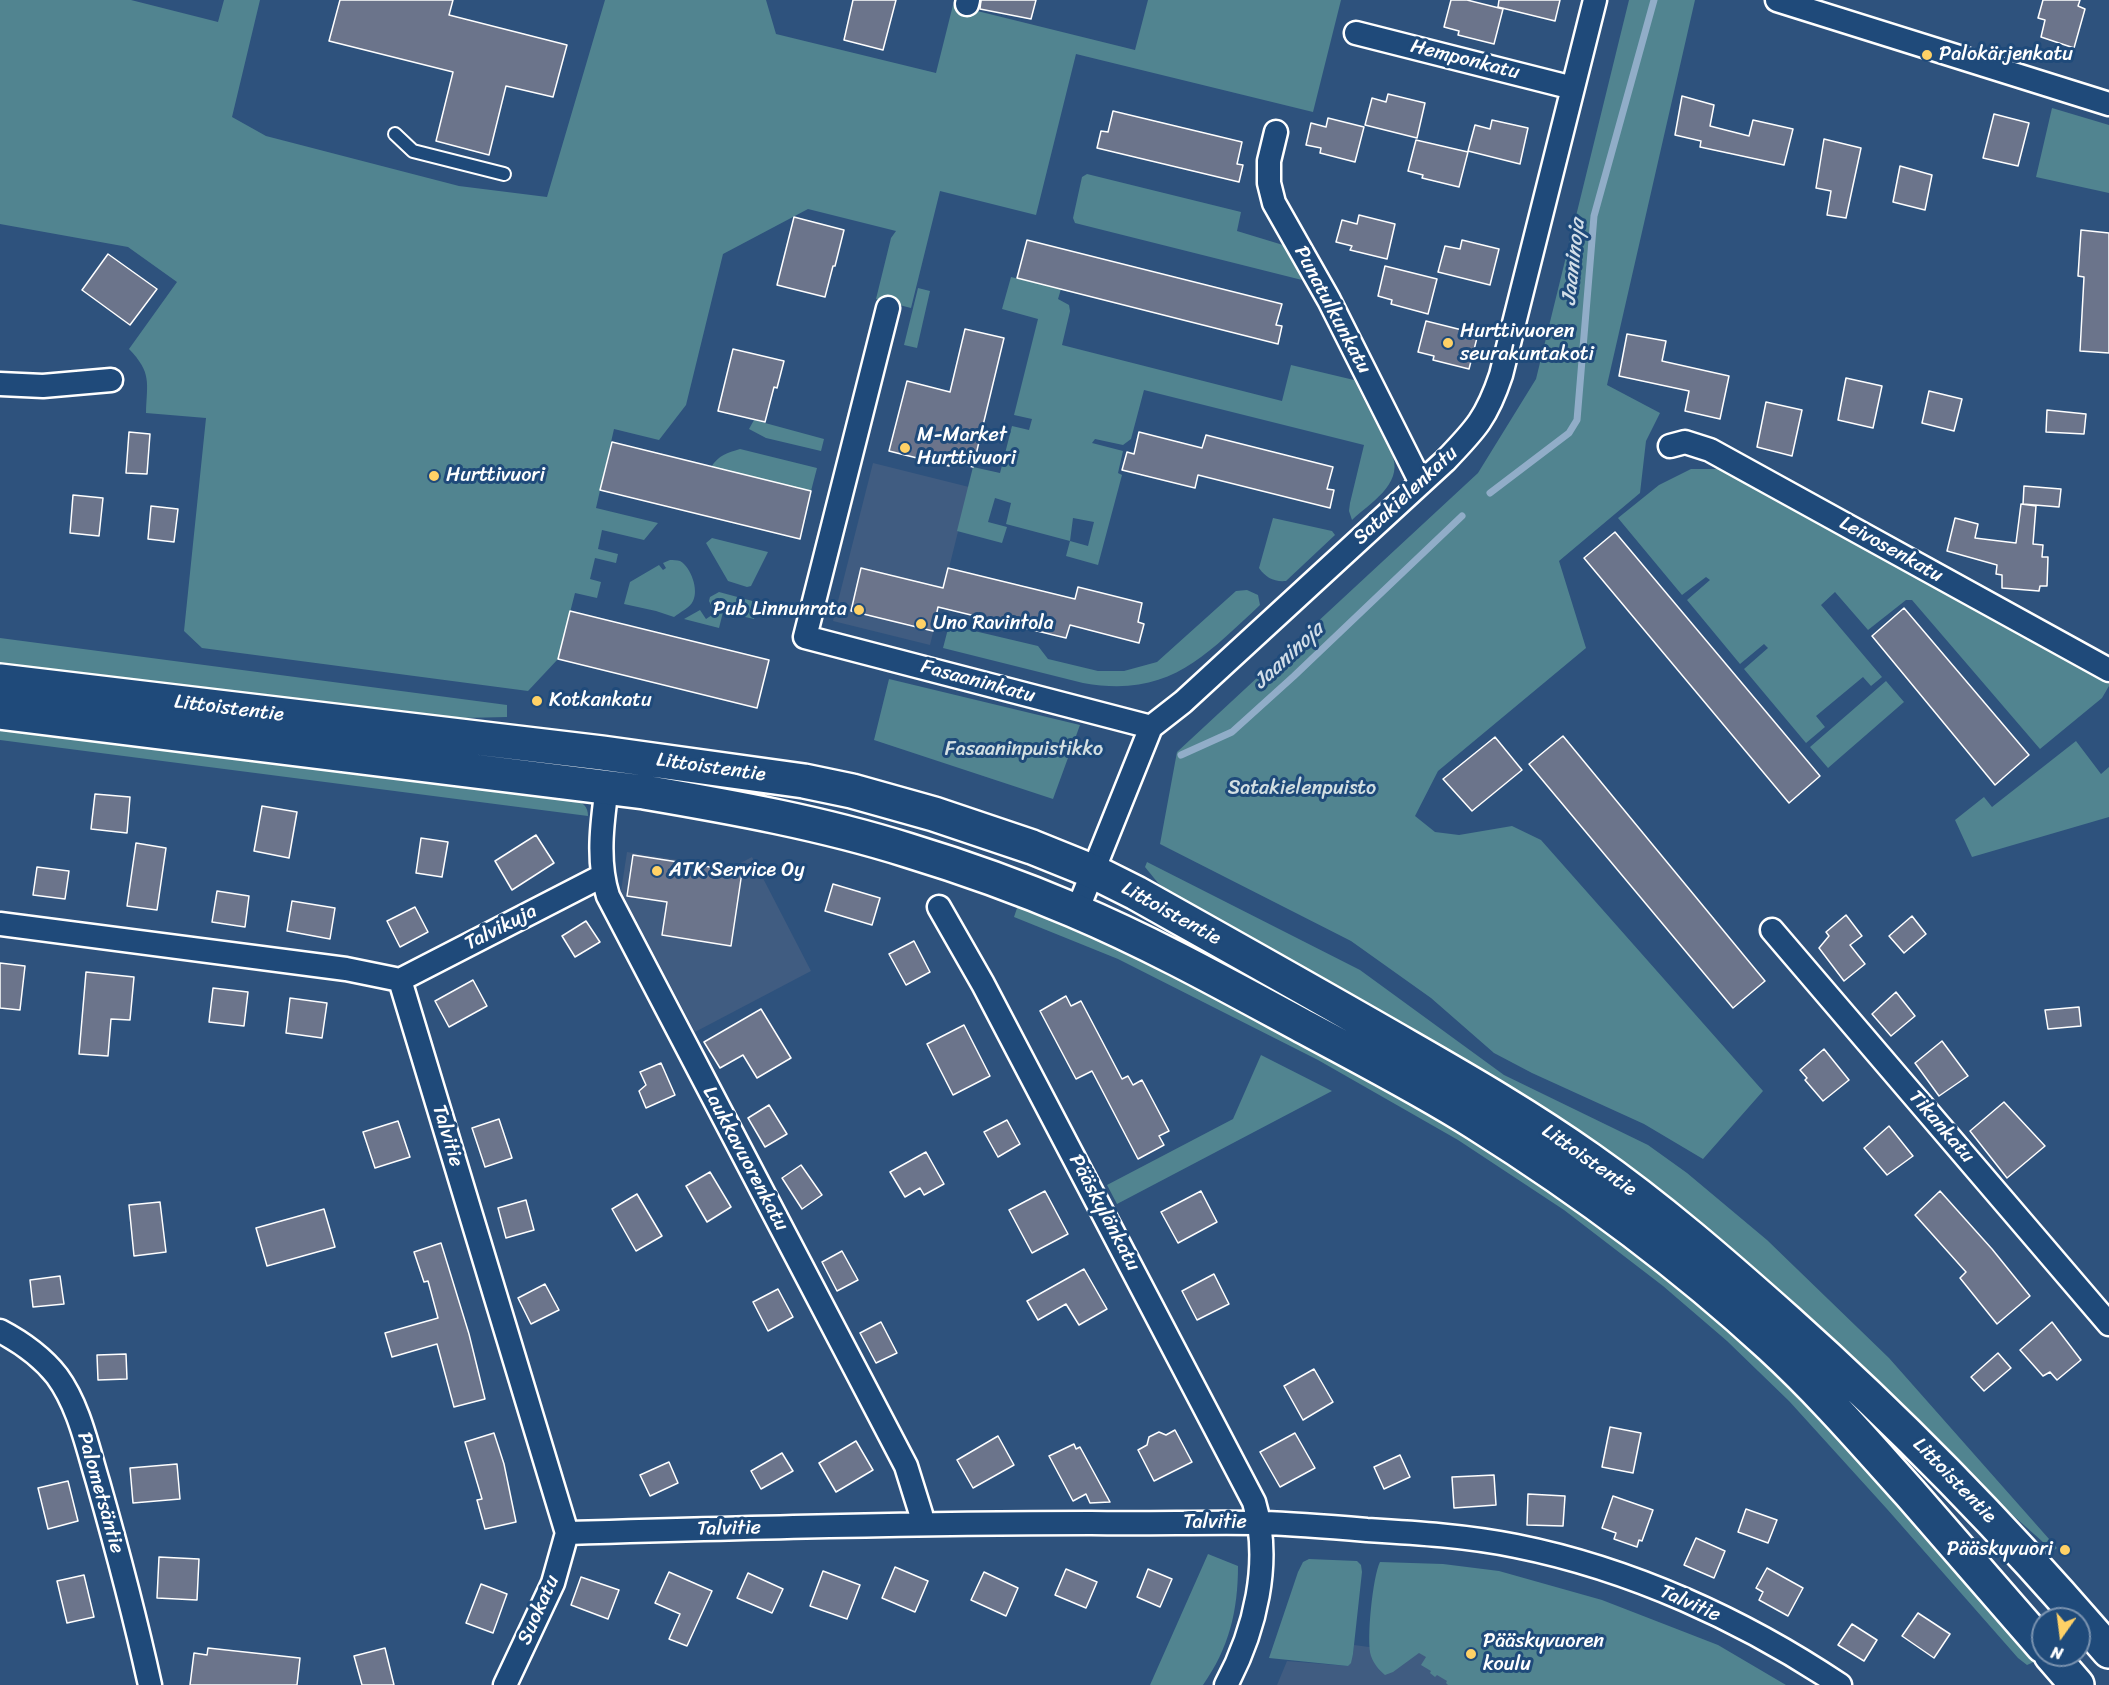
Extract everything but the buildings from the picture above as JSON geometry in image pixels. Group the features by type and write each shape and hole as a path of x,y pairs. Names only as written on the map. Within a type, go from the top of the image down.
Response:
{"main road":[{"name":"Littoistentie","path":"0,681 602,753 804,781 852,791 934,814 1032,847 1094,872 1147,899 1490,1094 1587,1158 1651,1204 1723,1263 1901,1426 1977,1503 2109,1652"},
{"name":"Littoistentie","path":"0,712 607,787 734,808 904,849 1002,882 1077,911 1211,977 1473,1121 1575,1187 1652,1244 1772,1347 1815,1389 1853,1429 2031,1632"},
{"path":"2061,1667 2077,1685"}],"street":[{"name":"Satakielenkatu","path":"1151,727 1183,702 1421,483 1484,418 1501,375 1595,0"},
{"path":"1777,0 2109,104"},
{"name":"Hemponkatu","path":"1356,33 1573,88"},
{"name":"Punatulkunkatu","path":"1276,132 1269,161 1269,183 1274,203 1329,300 1421,483"},
{"name":"Fasaaninkatu","path":"888,308 805,637 1151,727"},
{"path":"0,384 43,386 111,381"},
{"name":"Leivosenkatu","path":"1671,446 1685,442 1710,450 2109,670"},
{"path":"1077,911 1151,727"},
{"name":"Laukkavuorenkatu","path":"607,787 602,820 602,876 608,896 906,1466 921,1514 921,1524"},
{"name":"Talvikuja","path":"400,980 602,876"},
{"name":"Pääskylänkatu","path":"939,907 983,984 1254,1502 1260,1523 1261,1550 1254,1616 1238,1662 1226,1685"},
{"path":"0,924 346,969 400,980"},
{"name":"Tikankatu","path":"1772,930 2109,1324"},
{"name":"Talvitie","path":"400,980 567,1533 921,1524 1260,1523 1439,1534 1518,1546 1583,1563 1686,1601 1736,1624 1810,1665 1840,1685"},
{"name":"Palometsäntie","path":"0,1331 37,1356 57,1376 75,1407 103,1501 150,1685"},
{"name":"Suokatu","path":"505,1685 553,1583 567,1533"}],"lane":[{"path":"395,134 413,151 504,174"}],"shaded area":[{"path":"873,463 969,487 930,645 833,621"},
{"path":"627,852 731,868 752,857 811,971 695,1032 621,891"},
{"name":"Pääskyvuoren koulu","path":"1404,1643 1644,1685 1277,1685 1287,1661 1348,1666 1354,1645 1369,1647"}],"green space":[{"path":"0,0 131,0 218,22 224,0 260,0 232,117 266,136 459,186 547,197 605,0 766,0 776,34 936,73 953,5 1135,50 1148,0 1341,0 1313,112 1076,54 1036,215 940,191 911,308 876,299 891,238 896,231 808,209 723,254 686,405 659,440 614,429 596,508 658,523 644,540 602,530 598,549 618,554 616,563 595,558 590,579 601,582 597,598 575,593 558,659 528,691 202,648 184,631 206,418 146,413 145,372 129,349 177,282 128,247 0,224"},
{"name":"Satakielenpuisto","path":"1629,0 1695,0 1607,385 1660,413 1646,441 1640,493 1559,561 1586,648 1438,771 1415,816 1435,832 1459,835 1512,826 1541,840 1763,1091 1703,1159 1644,1124 1532,1073 1494,1053 1431,998 1351,941 1160,844 1177,752 1478,473 1536,379"},
{"path":"2052,108 2109,125 2109,193 2036,177"},
{"path":"1087,174 1241,212 1237,231 1283,245 1302,280 1075,223 1073,218 1082,177"},
{"path":"1011,277 1061,289 1058,299 1069,305 1070,311 1062,345 1282,401 1291,365 1354,380 1393,457 1395,467 1393,476 1383,493 1352,520 1349,511 1350,503 1364,445 1144,390 1131,439 1123,445 1095,439 1092,443 1123,451 1118,473 1122,475 1098,565 1066,556 1070,541 1006,524 1011,503 995,498 988,522 1007,527 1002,543 957,531 973,467 1000,473 1012,426 1029,430 1032,419 1014,415 1038,319 1002,309","holes":["1073,518 1094,522 1088,546 1070,541"]},
{"path":"918,288 930,291 917,348 904,345"},
{"path":"754,420 824,439 821,451 766,438 749,429"},
{"path":"740,449 817,468 811,491 711,467 720,457"},
{"path":"1691,469 1724,469 2109,686 2102,698 2040,749 1912,600 1906,600 1868,630 1835,592 1821,605 1882,677 1871,686 1863,677 1816,716 1825,727 1806,743 1744,669 1768,648 1764,644 1740,664 1687,600 1710,580 1706,577 1682,595 1618,518 1659,485"},
{"path":"1273,518 1332,531 1335,535 1286,581 1271,579 1259,568"},
{"path":"712,538 768,552 751,586 747,587 728,581 706,543"},
{"path":"670,560 680,561 691,573 695,596 690,606 674,617 624,604 630,582 659,565 663,570 666,568 663,563"},
{"path":"1247,590 1258,595 1260,605 1220,642 1182,670 1138,685 1113,686 1083,683 943,648 949,625 1038,646 1048,659 1098,671 1124,671 1157,662 1236,591"},
{"path":"719,592 756,602 754,619 723,612 719,628 684,619 700,610 706,619 715,613 709,601 710,597"},
{"path":"0,638 507,705 507,717 417,719 0,667"},
{"name":"Fasaaninpuistikko","path":"889,679 1080,725 1053,799 874,740"},
{"path":"1886,681 1904,702 1828,768 1810,747"},
{"path":"0,724 574,799 584,805 588,816 0,740"},
{"path":"2076,741 2101,774 2109,767 2109,817 1972,857 1955,820 1984,797 1992,807"},
{"path":"1147,862 1360,970 1504,1075 1648,1145 1687,1173 1767,1240 1889,1358 2057,1548 2053,1551 1989,1494 1158,883 1145,867"},
{"path":"1019,902 1127,947 1465,1131 1673,1277 1799,1389 2031,1655 2031,1663 2027,1665 2018,1658 1789,1401 1727,1341 1663,1286 1564,1210 1458,1140 1318,1060 1118,959 1014,917"},
{"path":"1261,1055 1332,1091 1117,1204 1107,1185 1233,1119"},
{"path":"1208,1554 1238,1566 1234,1614 1226,1643 1203,1685 1150,1685"},
{"path":"1309,1559 1357,1561 1361,1565 1353,1654 1348,1666 1269,1658 1298,1572 1303,1562"},
{"path":"1380,1562 1443,1564 1499,1571 1602,1600 1718,1645 1786,1685 1448,1685 1447,1681 1437,1675 1435,1677 1430,1673 1431,1671 1421,1665 1426,1657 1419,1653 1393,1672 1385,1675 1374,1662 1370,1648 1373,1594"}],"waterway":[{"name":"Jaaninoja","path":"1490,493 1569,433 1577,420 1594,216 1654,0"},
{"name":"Jaaninoja","path":"1181,755 1232,732 1462,516"}],"place":[{"name":"Palokärjenkatu","path":"1927,55"},
{"name":"Hurttivuoren seurakuntakoti","path":"1448,343"},
{"name":"M-Market Hurttivuori","path":"905,448"},
{"name":"Hurttivuori","path":"434,476"},
{"name":"Pub Linnunrata","path":"859,610"},
{"name":"Uno Ravintola","path":"921,624"},
{"name":"Kotkankatu","path":"537,701"},
{"name":"ATK Service Oy","path":"657,871"},
{"name":"Pääskyvuori","path":"2065,1550"},
{"name":"Pääskyvuoren koulu","path":"1471,1654"}]}
